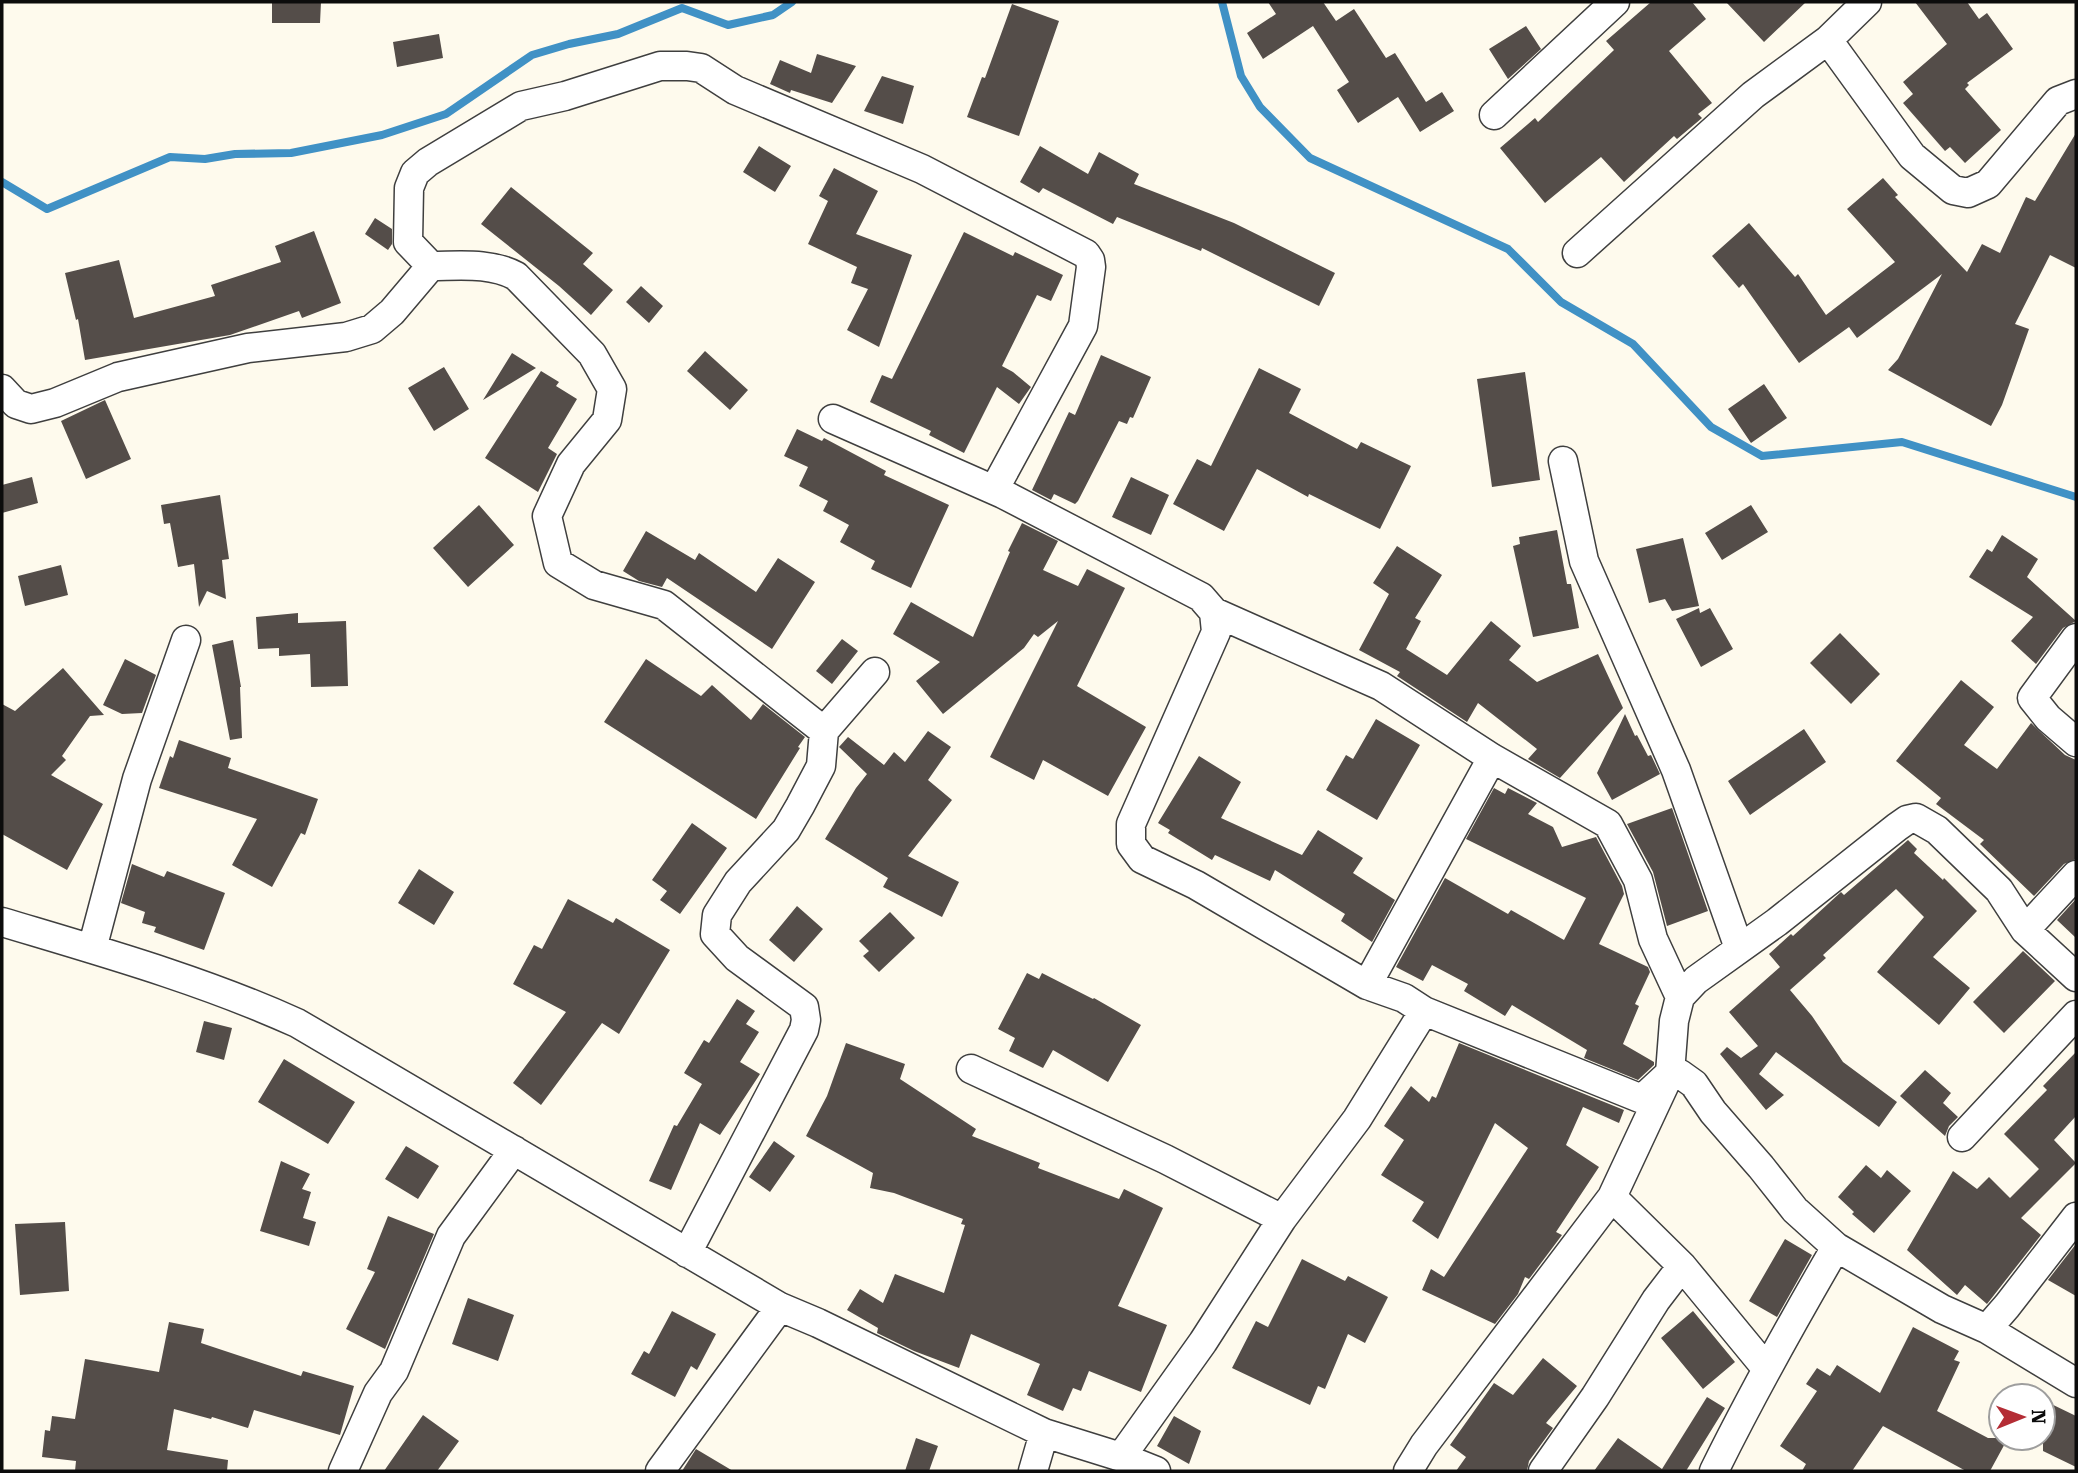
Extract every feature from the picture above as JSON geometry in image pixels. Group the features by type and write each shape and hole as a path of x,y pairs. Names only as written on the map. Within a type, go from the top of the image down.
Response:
{"street":[{"path":"1494,115 1615,2"},
{"path":"1577,253 1753,95 1828,40 1867,2"},
{"path":"1828,40 1912,156 1953,190 1968,194 1988,184 2058,100 2076,94"},
{"path":"824,731 664,605 594,585 558,563 547,516 571,464 607,420 612,389 593,354 516,276 480,265 431,266 408,243 409,188 415,173 428,162 521,106 565,96 660,66 701,68 735,90 922,169 1086,254 1090,260 1083,326 994,490"},
{"path":"2,388 16,404 31,409 118,377 248,348 346,338 372,330 392,312 431,266"},
{"path":"833,419 994,490 1201,597 1214,612 1381,686 1492,758 1608,824 1638,880 1653,939 1680,997"},
{"path":"1563,461 1584,561 1676,770 1740,948"},
{"path":"1214,612 1216,632 1131,824 1130,845 1142,859 1196,885 1367,985 1404,998 1424,1011 1642,1099 1670,1073 1680,1074 1694,1084 1713,1112 1795,1210 1836,1247 1932,1304 1987,1329 2076,1383"},
{"path":"2076,638 2032,698 2048,718 2076,742"},
{"path":"92,949 137,779 186,640"},
{"path":"687,1253 804,1030 806,1020 804,1007 737,958 715,934 717,915 738,882 786,830 821,766 824,731 875,672"},
{"path":"1367,985 1492,758"},
{"path":"1408,1471 1424,1445 1612,1197 1670,1073 1674,1021 1680,997 1696,980 1897,827 1916,818 1937,830 1999,890 2025,930 2076,977"},
{"path":"2025,930 2076,875"},
{"path":"2,922 194,982 297,1023 780,1307 1044,1433 1156,1471"},
{"path":"1121,1457 1203,1342 1282,1219 1357,1119 1424,1011"},
{"path":"1962,1137 2076,1015"},
{"path":"971,1069 1165,1159 1282,1219"},
{"path":"343,1471 378,1393 394,1371 451,1236 514,1150"},
{"path":"1612,1197 1682,1266 1766,1368"},
{"path":"1987,1329 2076,1217"},
{"path":"1714,1471 1766,1368 1836,1247"},
{"path":"1543,1471 1602,1387 1656,1300 1682,1266"},
{"path":"660,1471 780,1307"},
{"path":"1033,1471 1044,1433"}],"building":[{"path":"272,2 321,2 320,23 272,23"},
{"path":"1268,2 1323,2 1336,21 1354,9 1386,58 1395,53 1426,102 1442,92 1454,111 1420,132 1398,97 1358,123 1337,90 1349,82 1313,26 1263,59 1247,33 1276,14"},
{"path":"1651,2 1692,2 1706,19 1669,51 1712,103 1698,114 1702,118 1677,139 1674,136 1624,182 1601,157 1545,203 1500,148 1535,118 1538,122 1614,50 1606,41"},
{"path":"1726,2 1806,2 1764,42"},
{"path":"1915,2 1967,2 1979,19 1987,13 2013,49 1967,83 1969,85 1965,89 2001,130 1965,163 1950,147 1945,151 1903,103 1913,94 1903,82 1947,44"},
{"path":"1012,4 1059,21 1019,136 967,117 982,77 985,78"},
{"path":"1526,26 1541,49 1508,79 1489,49"},
{"path":"439,34 443,58 397,67 393,42"},
{"path":"817,54 856,66 832,103 791,90 790,93 770,84 780,60 811,73"},
{"path":"882,76 914,86 903,124 864,111"},
{"path":"2076,133 2076,268 2050,255 2015,324 2029,329 2002,405 1991,426 1888,370 1898,359 1942,274 1857,338 1849,327 1799,363 1743,284 1739,288 1712,256 1749,223 1795,277 1798,274 1826,315 1895,262 1847,209 1883,178 1898,195 1895,197 1967,272 1982,244 2000,253 2026,197 2035,201"},
{"path":"759,146 791,166 775,192 743,172"},
{"path":"1040,146 1088,174 1099,152 1139,174 1134,184 1234,223 1335,273 1319,306 1202,248 1201,251 1117,217 1113,224 1043,188 1039,193 1020,182"},
{"path":"834,168 878,191 856,234 912,255 879,347 847,330 868,289 851,283 857,267 808,244 828,201 819,196"},
{"path":"511,187 593,253 583,264 613,290 591,315 481,224"},
{"path":"375,218 392,229 392,244 388,250 365,234"},
{"path":"314,231 341,303 302,318 299,311 230,335 85,360 78,319 76,320 65,273 119,260 134,318 215,296 211,285 281,262 275,246"},
{"path":"964,232 1013,256 1015,252 1063,275 1051,301 1037,295 1002,366 1031,387 1019,404 997,387 964,453 929,435 931,431 870,402 882,375 892,379"},
{"path":"641,286 663,306 649,323 626,302"},
{"path":"705,351 748,390 730,410 687,371"},
{"path":"512,353 536,368 483,400"},
{"path":"1101,355 1151,377 1133,418 1130,417 1127,424 1119,421 1078,501 1075,504 1054,494 1051,500 1032,490 1069,412 1075,415"},
{"path":"444,367 469,409 434,431 408,388"},
{"path":"1259,368 1301,389 1289,413 1357,449 1361,442 1411,466 1380,529 1309,494 1308,497 1257,469 1224,531 1173,504 1197,459 1211,466"},
{"path":"541,371 559,382 556,386 577,399 548,448 557,454 538,492 485,458"},
{"path":"1525,372 1540,480 1492,487 1477,379"},
{"path":"1764,384 1787,418 1751,443 1728,409"},
{"path":"105,400 131,459 86,479 61,421"},
{"path":"797,429 822,441 824,438 886,471 884,475 949,505 911,588 871,569 875,561 840,542 849,525 823,511 828,501 799,486 808,467 784,456"},
{"path":"32,477 38,503 2,513 2,485"},
{"path":"1131,477 1169,495 1151,535 1112,517"},
{"path":"220,495 229,559 222,560 226,599 207,591 199,607 194,564 178,567 170,523 164,524 161,505"},
{"path":"479,505 514,545 468,587 433,548"},
{"path":"1751,505 1768,532 1722,560 1705,533"},
{"path":"1022,523 1058,541 1043,570 1078,586 1087,569 1125,588 1077,686 1146,727 1108,796 1043,760 1034,780 990,757 1058,621 1038,637 1034,634 1024,648 943,714 916,681 940,662 893,634 911,602 973,637"},
{"path":"1557,530 1579,628 1533,637 1513,546 1520,544 1519,537"},
{"path":"646,531 695,560 699,553 756,592 778,558 815,582 772,649 667,578 662,587 639,581 623,571"},
{"path":"2002,535 2038,559 2027,577 2076,621 2063,628 2036,664 2011,641 2033,617 1969,577 1987,549 1992,552"},
{"path":"1683,538 1699,606 1672,611 1665,599 1649,603 1636,549"},
{"path":"1397,546 1442,575 1415,618 1421,621 1406,649 1447,675 1491,621 1521,646 1509,660 1537,682 1598,654 1623,708 1560,778 1528,759 1537,749 1478,703 1467,722 1397,676 1400,672 1359,650 1389,594 1373,583"},
{"path":"61,565 68,595 25,606 18,576"},
{"path":"1699,608 1700,613 1710,608 1733,649 1701,667 1676,619"},
{"path":"298,613 298,623 346,621 348,686 311,687 310,654 279,656 279,648 258,649 256,617"},
{"path":"1840,633 1880,674 1851,704 1810,663"},
{"path":"842,639 858,651 832,684 816,671"},
{"path":"233,640 241,687 242,738 230,740 212,645"},
{"path":"125,659 156,675 142,713 122,714 103,705"},
{"path":"646,659 701,696 712,685 751,720 763,704 805,737 756,819 604,722"},
{"path":"63,668 104,715 90,716 62,756 66,760 51,775 103,804 67,870 2,834 2,704 15,711"},
{"path":"1961,680 1994,707 1964,745 1997,769 2031,723 2065,755 2076,760 2076,859 2064,864 2034,896 1980,844 1984,840 1936,804 1941,798 1896,761"},
{"path":"1625,714 1635,736 1637,735 1648,756 1651,755 1660,774 1612,800 1597,773"},
{"path":"1376,719 1420,745 1377,820 1326,790 1346,755 1353,759"},
{"path":"1804,729 1826,762 1750,815 1728,781"},
{"path":"928,731 951,747 928,780 952,800 908,856 959,882 942,917 883,887 888,878 825,839 867,774 839,747 848,737 884,765 894,752 905,762"},
{"path":"179,740 231,758 228,768 318,799 305,835 301,833 272,887 232,865 257,819 159,788 170,756 173,758"},
{"path":"1199,756 1241,782 1221,818 1302,855 1318,830 1363,858 1353,873 1395,900 1372,942 1341,921 1345,914 1275,870 1270,881 1215,855 1212,860 1168,833 1170,830 1158,823"},
{"path":"1494,788 1505,794 1508,788 1537,803 1528,814 1553,827 1562,847 1596,837 1622,886 1624,894 1599,944 1648,967 1650,972 1635,1004 1639,1006 1623,1044 1654,1062 1638,1080 1584,1058 1587,1050 1512,1005 1505,1016 1464,991 1468,984 1432,965 1423,981 1396,967 1445,878 1508,914 1511,910 1564,940 1586,898 1466,839"},
{"path":"1672,808 1708,911 1667,926 1653,872 1627,824"},
{"path":"692,823 727,848 680,914 660,900 667,891 652,880"},
{"path":"1908,840 1917,849 1914,853 1977,911 1933,957 1970,988 1939,1025 1877,972 1924,917 1896,889 1823,955 1826,958 1790,990 1812,1016 1843,1062 1897,1102 1879,1127 1776,1052 1759,1074 1784,1095 1766,1110 1720,1054 1727,1047 1741,1058 1758,1046 1729,1012 1780,967 1769,954 1841,892 1844,895"},
{"path":"132,864 164,877 167,871 225,893 204,950 154,932 156,927 142,923 145,912 121,903"},
{"path":"419,869 454,892 434,925 398,903"},
{"path":"568,899 613,923 616,918 670,950 619,1034 602,1023 541,1105 513,1083 566,1012 513,984 534,945 542,949"},
{"path":"2076,899 2076,938 2057,920"},
{"path":"797,906 823,929 794,962 769,940"},
{"path":"890,912 915,938 879,972 863,956 869,951 859,941"},
{"path":"2023,951 2055,981 2004,1033 1973,1002"},
{"path":"1027,973 1039,979 1042,973 1141,1025 1108,1082 1053,1050 1043,1068 1009,1051 1015,1038 998,1029"},
{"path":"737,999 755,1011 746,1024 759,1032 740,1062 760,1074 720,1135 700,1123 671,1190 649,1181 674,1125 677,1126 702,1084 684,1073 704,1040 709,1043"},
{"path":"204,1021 232,1028 224,1060 196,1052"},
{"path":"846,1043 905,1064 900,1079 976,1129 972,1136 1040,1163 1038,1168 1119,1199 1124,1189 1163,1208 1118,1306 1167,1325 1141,1392 1089,1371 1081,1391 1073,1388 1063,1411 1027,1395 1040,1364 971,1334 959,1368 877,1333 878,1328 847,1310 860,1289 883,1303 895,1274 944,1293 965,1225 961,1224 963,1219 894,1193 870,1188 873,1173 806,1136 827,1096"},
{"path":"1459,1043 1624,1110 1619,1123 1583,1107 1566,1145 1599,1167 1556,1232 1562,1235 1529,1279 1525,1277 1518,1294 1495,1324 1422,1290 1431,1269 1444,1277 1528,1148 1495,1123 1438,1239 1412,1221 1424,1202 1381,1175 1404,1140 1384,1126 1411,1086 1429,1102 1432,1096 1436,1098"},
{"path":"2076,1052 2076,1116 2054,1140 2076,1163 2021,1218 2041,1235 1987,1304 1965,1285 1957,1295 1907,1250 1953,1171 1977,1189 1989,1177 2010,1198 2039,1169 2004,1134 2047,1090 2043,1086"},
{"path":"284,1059 355,1102 328,1144 258,1102"},
{"path":"1925,1070 1951,1093 1943,1103 1958,1117 1949,1126 1945,1136 1900,1096"},
{"path":"774,1141 795,1156 770,1192 749,1177"},
{"path":"406,1146 439,1166 418,1199 385,1179"},
{"path":"281,1161 310,1174 302,1189 311,1192 303,1218 316,1222 309,1246 260,1231"},
{"path":"1866,1165 1881,1178 1887,1170 1911,1191 1874,1233 1852,1214 1854,1212 1838,1197"},
{"path":"388,1216 434,1234 385,1349 346,1329 375,1272 367,1269"},
{"path":"65,1222 69,1291 20,1295 15,1224"},
{"path":"1785,1239 1812,1255 1777,1317 1749,1301"},
{"path":"2076,1244 2076,1296 2048,1280"},
{"path":"1302,1259 1345,1281 1348,1276 1388,1297 1365,1343 1348,1334 1325,1389 1318,1386 1310,1405 1232,1368 1256,1321 1268,1327"},
{"path":"468,1298 514,1315 498,1361 452,1344"},
{"path":"672,1311 716,1334 697,1370 691,1366 675,1397 631,1374 644,1351 649,1354"},
{"path":"1693,1311 1735,1362 1703,1389 1661,1338"},
{"path":"169,1322 204,1329 201,1343 301,1376 303,1371 354,1386 340,1435 254,1410 248,1428 174,1409 167,1450 228,1460 227,1471 75,1471 76,1461 42,1457 45,1430 50,1431 52,1416 75,1419 85,1359 159,1372"},
{"path":"1913,1327 1959,1351 1954,1360 1960,1362 1937,1411 1987,1437 1987,1452 2000,1452 1990,1471 1966,1471 1883,1426 1852,1471 1802,1471 1806,1464 1780,1446 1817,1391 1806,1384 1817,1368 1830,1376 1837,1365 1880,1393"},
{"path":"1543,1358 1577,1386 1546,1423 1553,1428 1529,1461 1527,1471 1456,1471 1466,1457 1450,1445 1494,1383 1513,1395"},
{"path":"1707,1397 1725,1408 1686,1471 1594,1471 1618,1438 1662,1469"},
{"path":"2057,1407 2076,1416 2076,1467 2045,1452 2057,1452"},
{"path":"423,1415 459,1441 437,1471 384,1471"},
{"path":"1174,1416 1201,1431 1189,1464 1157,1446"},
{"path":"916,1438 938,1446 929,1471 905,1471"},
{"path":"696,1449 733,1471 682,1471"}],"waterway":[{"path":"2,182 47,209 170,157 205,159 235,154 291,153 382,135 446,114 532,55 618,34 682,8 728,25 773,15 792,2"},
{"path":"1222,2 1241,76 1260,107 1310,158 1508,249 1561,302 1633,344 1711,427 1762,456 1902,442 2076,497"}]}
